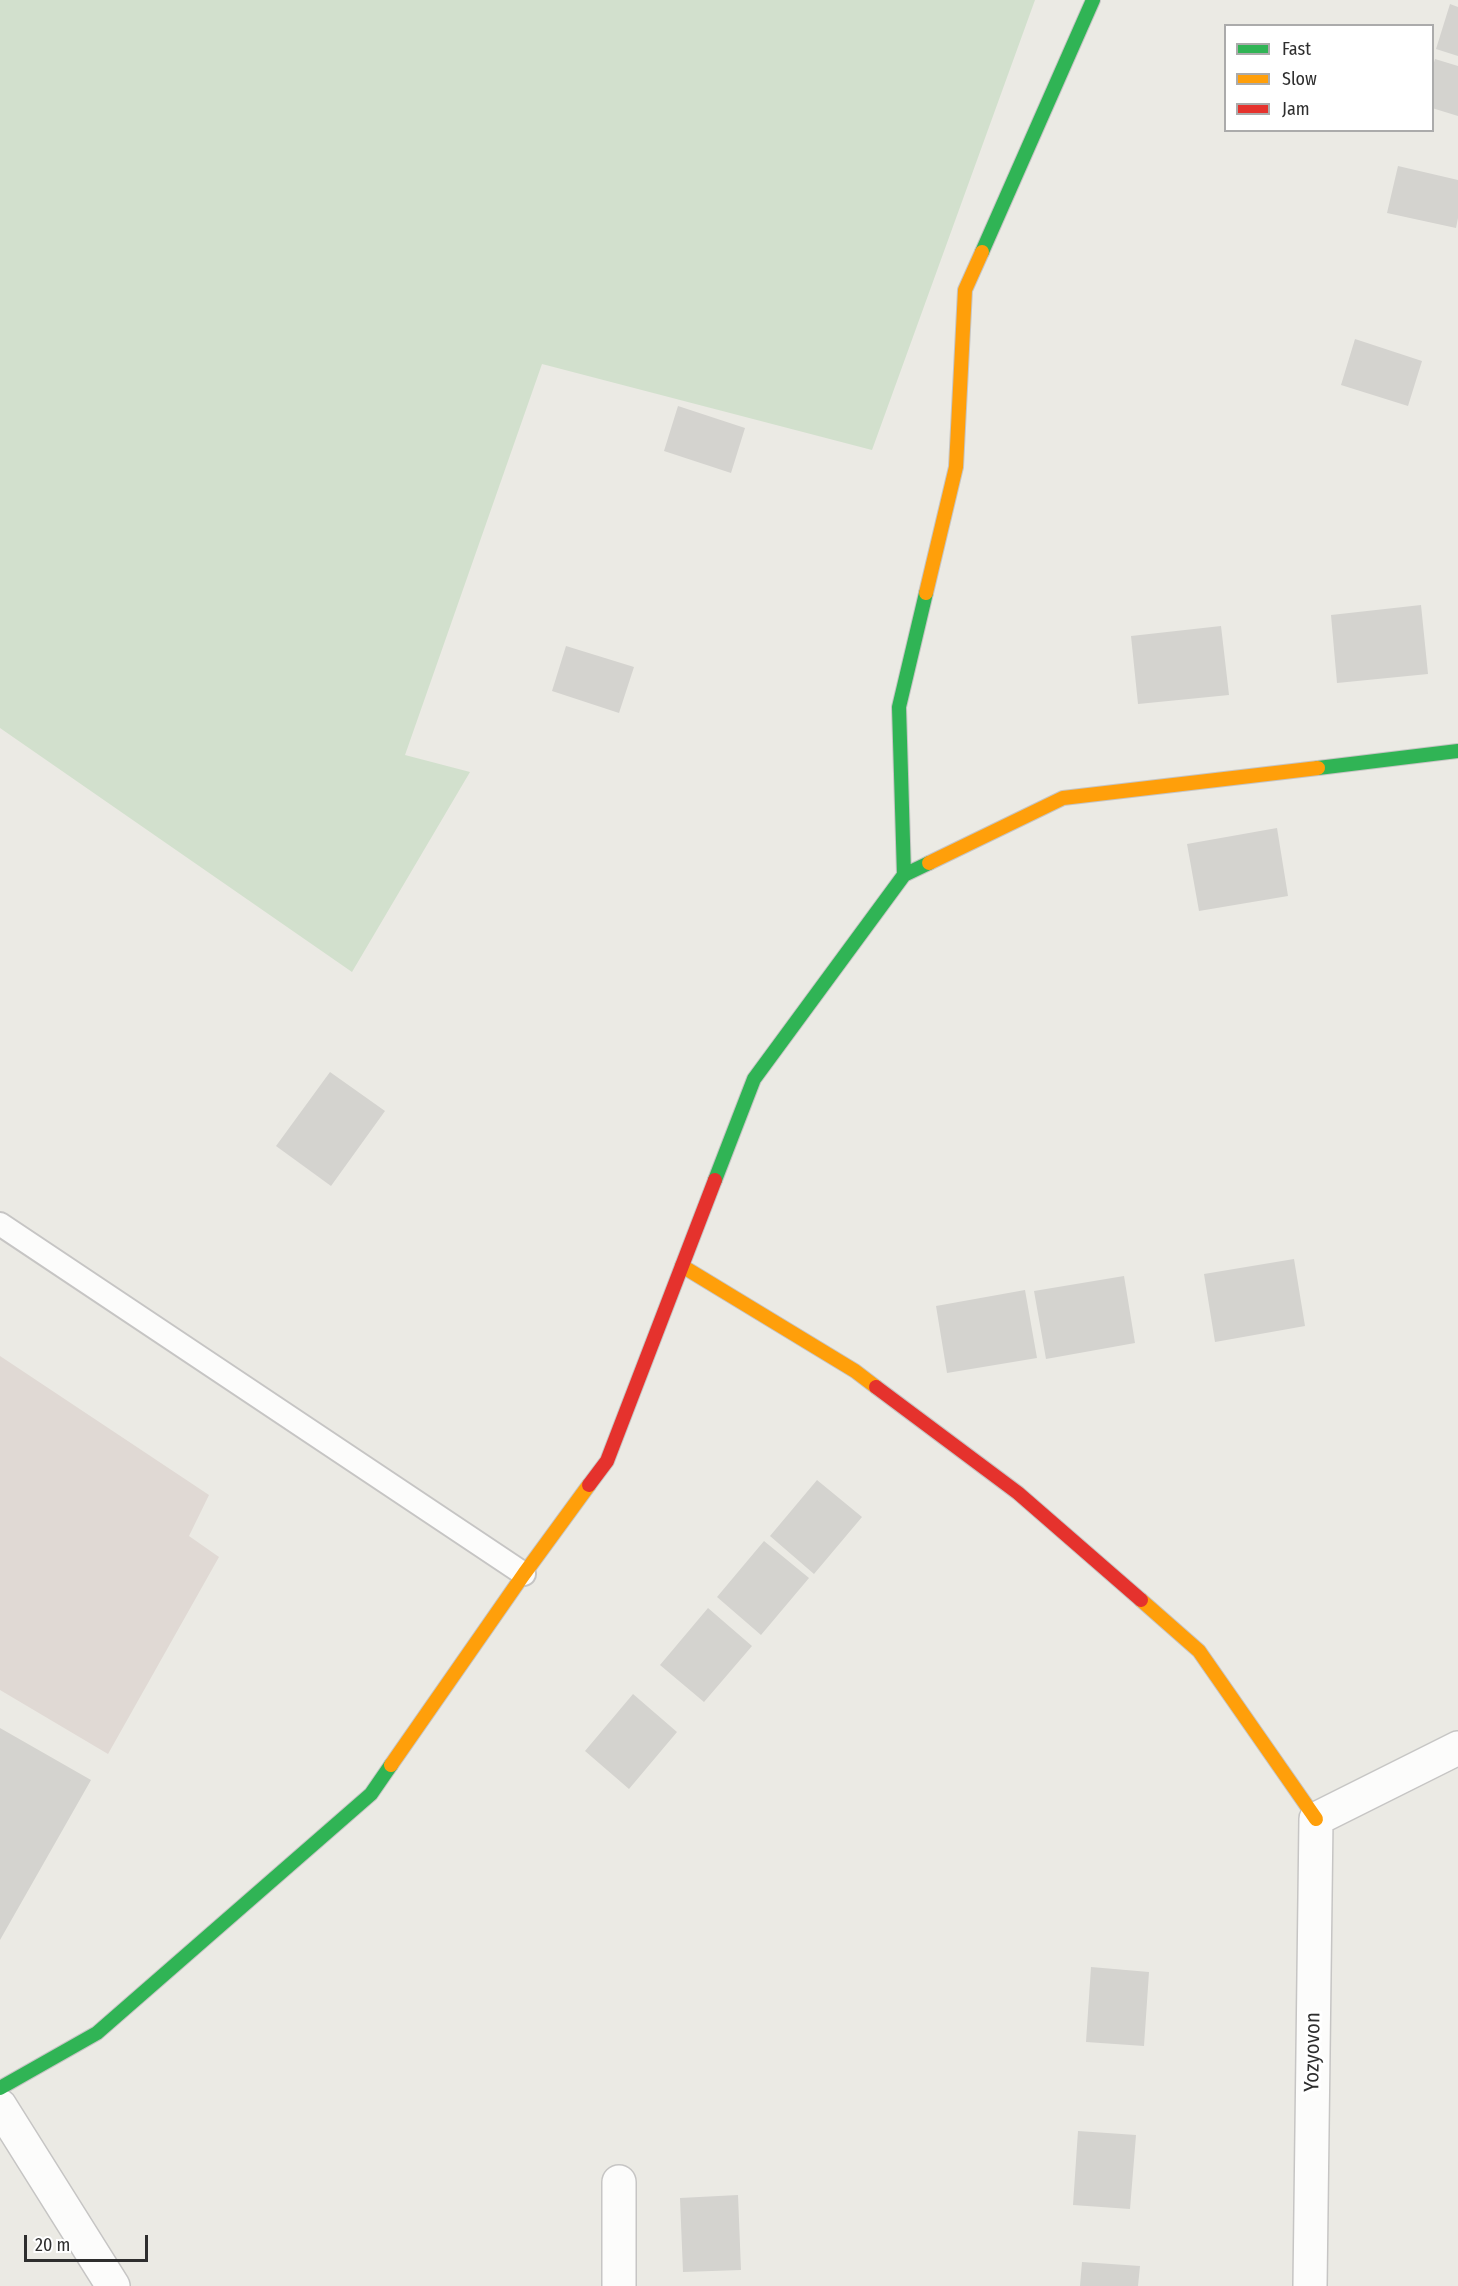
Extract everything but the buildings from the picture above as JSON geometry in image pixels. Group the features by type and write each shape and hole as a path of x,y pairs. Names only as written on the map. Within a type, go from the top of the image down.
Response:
{"street":[{"path":"904,875 899,707 956,467 966,290 1093,0"},
{"path":"0,2088 97,2033 371,1794 524,1574 607,1461 754,1079 904,875 1063,798 1458,751"},
{"path":"682,1266 855,1371 1018,1493 1199,1651 1316,1819 1458,1748"},
{"name":"Yozyovon","path":"1310,2286 1316,1819"},
{"path":"0,2106 113,2286"},
{"path":"619,2182 619,2286"}],"lane":[{"path":"0,1224 524,1574"}],"shaded area":[{"path":"0,1356 209,1495 189,1536 219,1557 108,1754 0,1690"}],"green space":[{"path":"0,0 1035,0 872,450 542,364 405,755 470,772 352,972 0,728"}],"traffic: fast":[{"path":"982,252 1093,0"},
{"path":"904,875 899,707 926,593"},
{"path":"1318,768 1458,751"},
{"path":"715,1180 754,1079 904,875 929,863"},
{"path":"0,2088 97,2033 371,1794 391,1765"}],"traffic: slow":[{"path":"926,593 956,467 965,290 982,252"},
{"path":"929,863 1063,798 1318,768"},
{"path":"682,1266 855,1371 876,1387"},
{"path":"391,1765 589,1485"},
{"path":"1141,1600 1199,1651 1316,1819"}],"traffic: jam":[{"path":"589,1485 607,1461 715,1180"},
{"path":"876,1387 1018,1493 1141,1600"}]}
